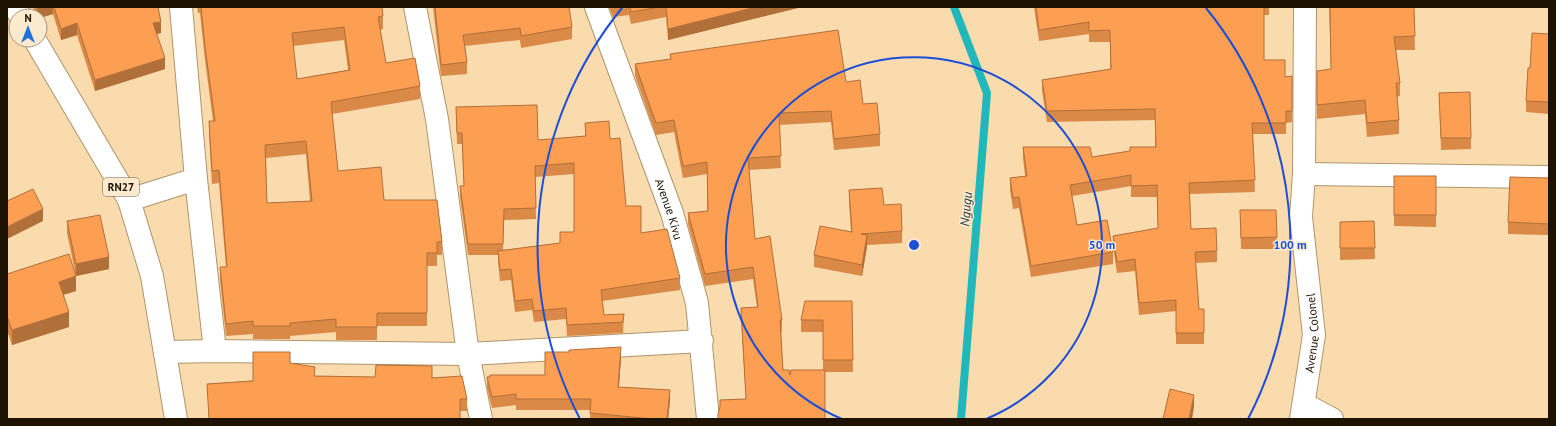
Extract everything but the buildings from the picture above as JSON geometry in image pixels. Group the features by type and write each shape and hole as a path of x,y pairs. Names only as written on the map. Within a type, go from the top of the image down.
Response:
{"street":[{"path":"181,7 196,179 215,351"},
{"path":"415,7 437,119 468,354 481,419"},
{"name":"Avenue Kivu","path":"596,7 672,213 697,303 702,341 708,419"},
{"name":"Avenue Colonel","path":"1302,412 1314,335 1301,217 1304,174 1305,7"},
{"name":"RN27","path":"40,48 129,200 152,276 176,419"},
{"path":"1304,174 1549,177"},
{"path":"129,200 196,179"},
{"path":"165,352 215,351 468,354 702,341"},
{"path":"1302,412 1332,419"}],"waterway":[{"name":"Ngugu","path":"954,7 987,93 961,419"}]}
